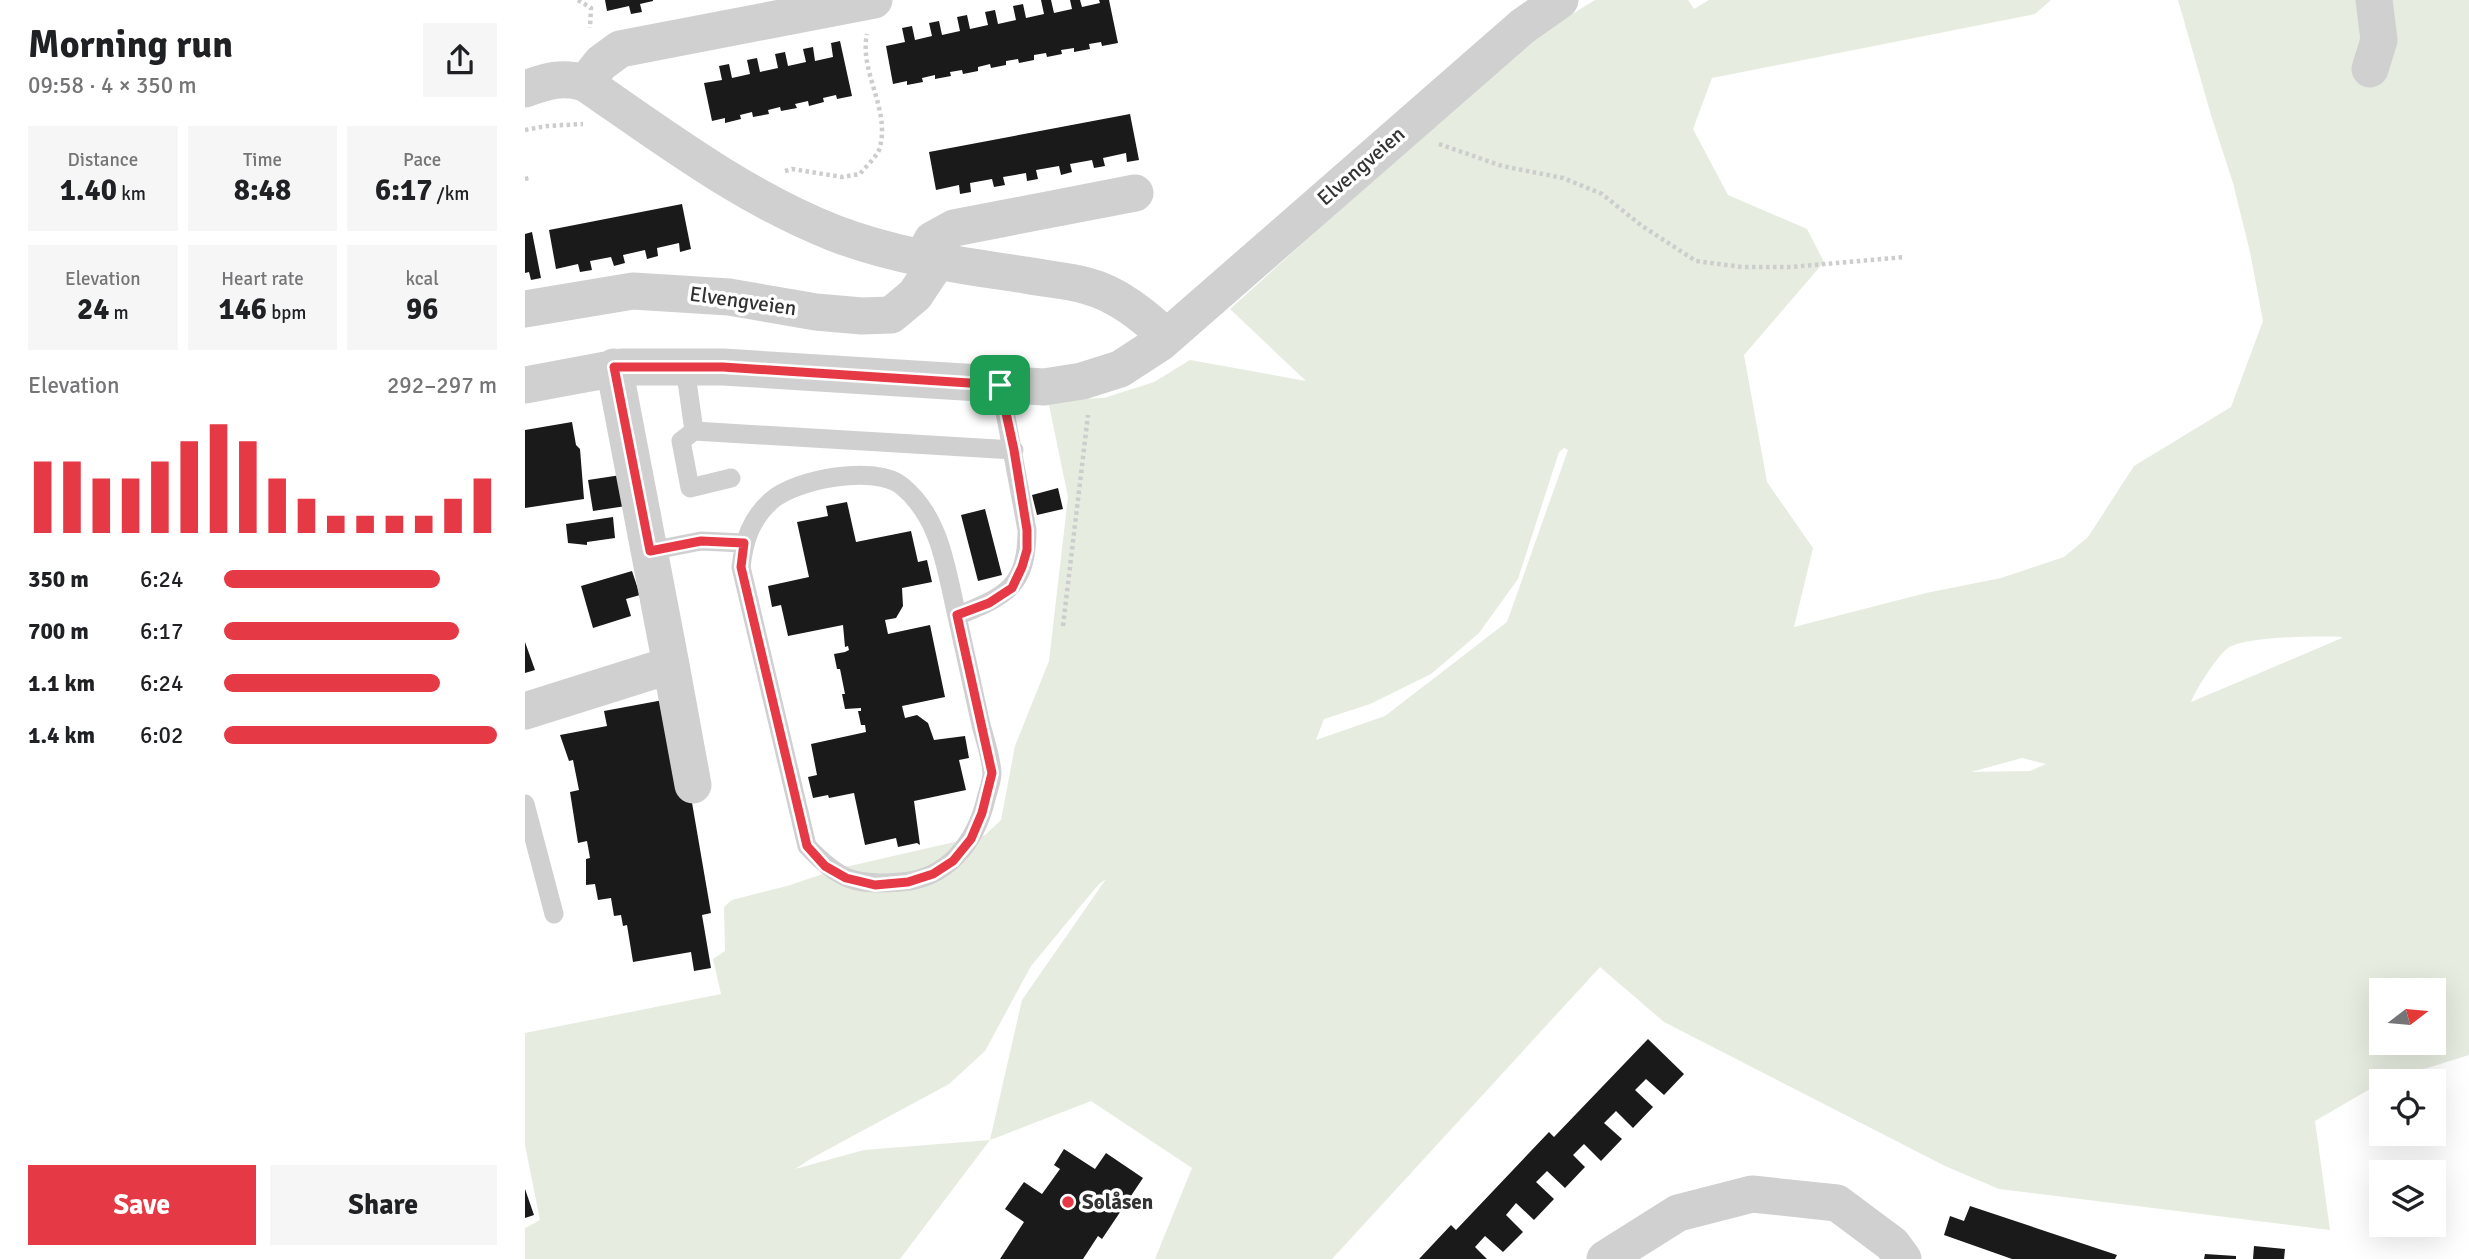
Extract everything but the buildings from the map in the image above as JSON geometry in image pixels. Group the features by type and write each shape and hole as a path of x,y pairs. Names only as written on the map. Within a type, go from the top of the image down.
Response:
{"street":[{"name":"Elvengveien","path":"525,385 614,367 723,367 1044,387 1120,369 1167,337 1523,26 1560,0"},
{"path":"2370,69 2379,40 2374,0"},
{"path":"585,83 601,63 620,49 868,1"},
{"path":"525,89 556,78 570,78 585,83 751,195 834,233 875,247 929,260 1089,286 1129,307 1167,337"},
{"name":"Elvengveien","path":"525,309 633,291 729,297 850,315 891,315 904,307 915,295 929,260 932,240 954,228 1135,193"},
{"path":"614,367 693,785"},
{"path":"525,711 671,665"},
{"path":"1605,1259 1678,1213 1752,1194 1837,1203 1892,1244 1903,1259"}],"lane":[{"path":"685,367 694,430"},
{"path":"957,615 989,603 1012,588 1027,550 1027,530 1014,450 1000,385"},
{"path":"731,478 690,488 681,441 694,430 1014,450"},
{"path":"875,475 901,484 928,514 936,529 957,615 992,773 982,813 971,839 953,861 933,874 908,882 875,885 846,878 825,866 807,846 741,567 744,543 754,519 773,499 810,482 875,475"},
{"path":"650,551 701,541 744,543"},
{"path":"525,804 555,914"}],"path":[{"path":"751,195 762,177 792,169 842,177 860,174 880,150 883,117 864,49 868,33 868,1"},
{"path":"525,130 589,123"},
{"path":"1404,129 1462,154 1501,166 1563,178 1602,194 1642,226 1696,261 1742,267 1791,267 1905,257"},
{"path":"1062,626 1085,433 1095,377"}],"shaded area":[{"path":"1595,0 1688,0 1694,9 1709,0 2051,0 2035,14 1712,78 1693,129 1728,195 1807,229 1824,262 1744,355 1767,482 1813,548 1794,627 1926,593 2001,578 2064,557 2088,537 2134,466 2231,407 2263,321 2233,183 2178,0 2469,0 2469,1055 2424,1069 2369,1069 2369,1090 2315,1121 2330,1230 1999,1189 1945,1166 1664,1022 1600,967 1332,1259 1155,1259 1192,1168 1091,1101 990,1140 900,1259 525,1259 525,1228 540,1220 525,1145 525,1033 721,994 713,959 725,951 724,907 732,900 841,868 985,835 1001,820 1015,746 1049,661 1068,497 1048,400 1104,398 1154,382 1190,360 1306,381 1230,309 1519,47","holes":["1564,448 1568,450 1507,622 1385,716 1316,740 1324,719 1370,704 1431,674 1479,633 1518,579 1559,452","2342,638 2191,702 2218,658 2228,648 2237,644 2266,639","2022,758 2046,764 2030,771 1971,772","1106,879 1022,1000 990,1140 864,1150 795,1169 949,1084 985,1051 1031,966 1098,885"]}],"place":[{"name":"Solåsen","path":"1068,1202"}],"route":[{"path":"614,367 723,367 1000,385 1014,450 1027,530 1027,550 1012,588 989,603 957,615 992,773 982,813 971,839 953,861 933,874 908,882 875,885 846,878 825,866 807,846 741,567 744,543 701,541 650,551 614,367"}]}
